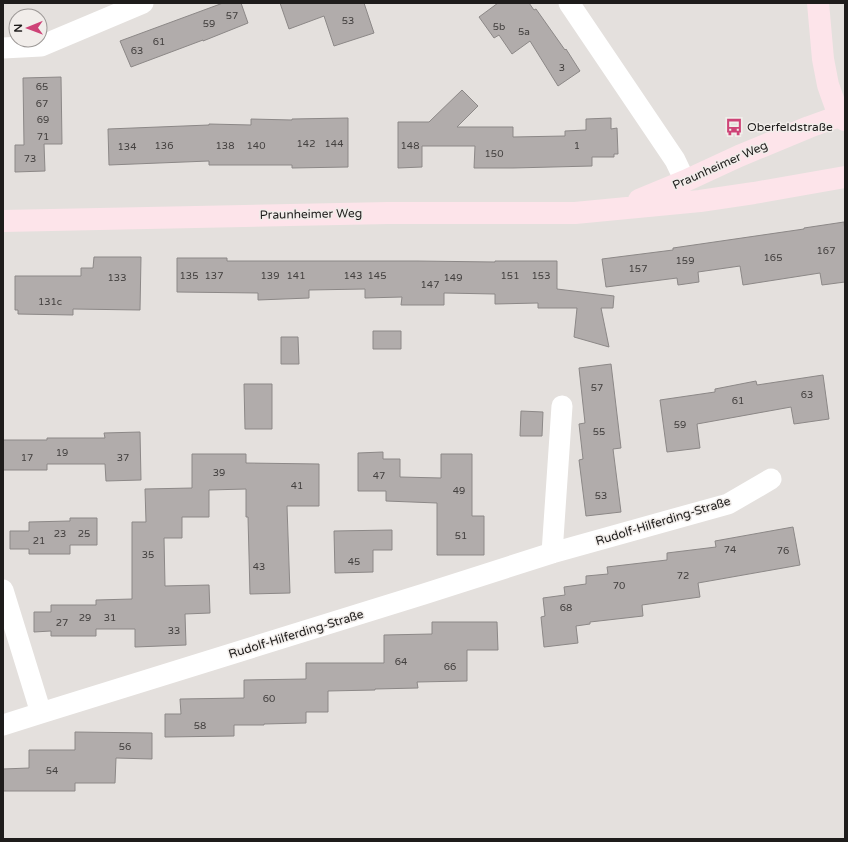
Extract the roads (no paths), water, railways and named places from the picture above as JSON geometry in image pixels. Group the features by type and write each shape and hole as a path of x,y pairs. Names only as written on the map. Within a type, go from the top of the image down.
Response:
{"main road":[{"path":"818,3 824,65 828,85 843,117"},
{"name":"Praunheimer Weg","path":"618,209 809,127 843,117"},
{"name":"Praunheimer Weg","path":"3,221 372,213 576,213 700,201 845,177"}],"street":[{"path":"3,48 41,46 143,3"},
{"path":"569,3 675,160 686,181"},
{"path":"552,554 562,406"},
{"name":"Rudolf-Hilferding-Straße","path":"3,725 552,554 728,504 771,479"},
{"path":"3,590 41,713"}],"place":[{"name":"Oberfeldstraße","path":"734,127"}]}
